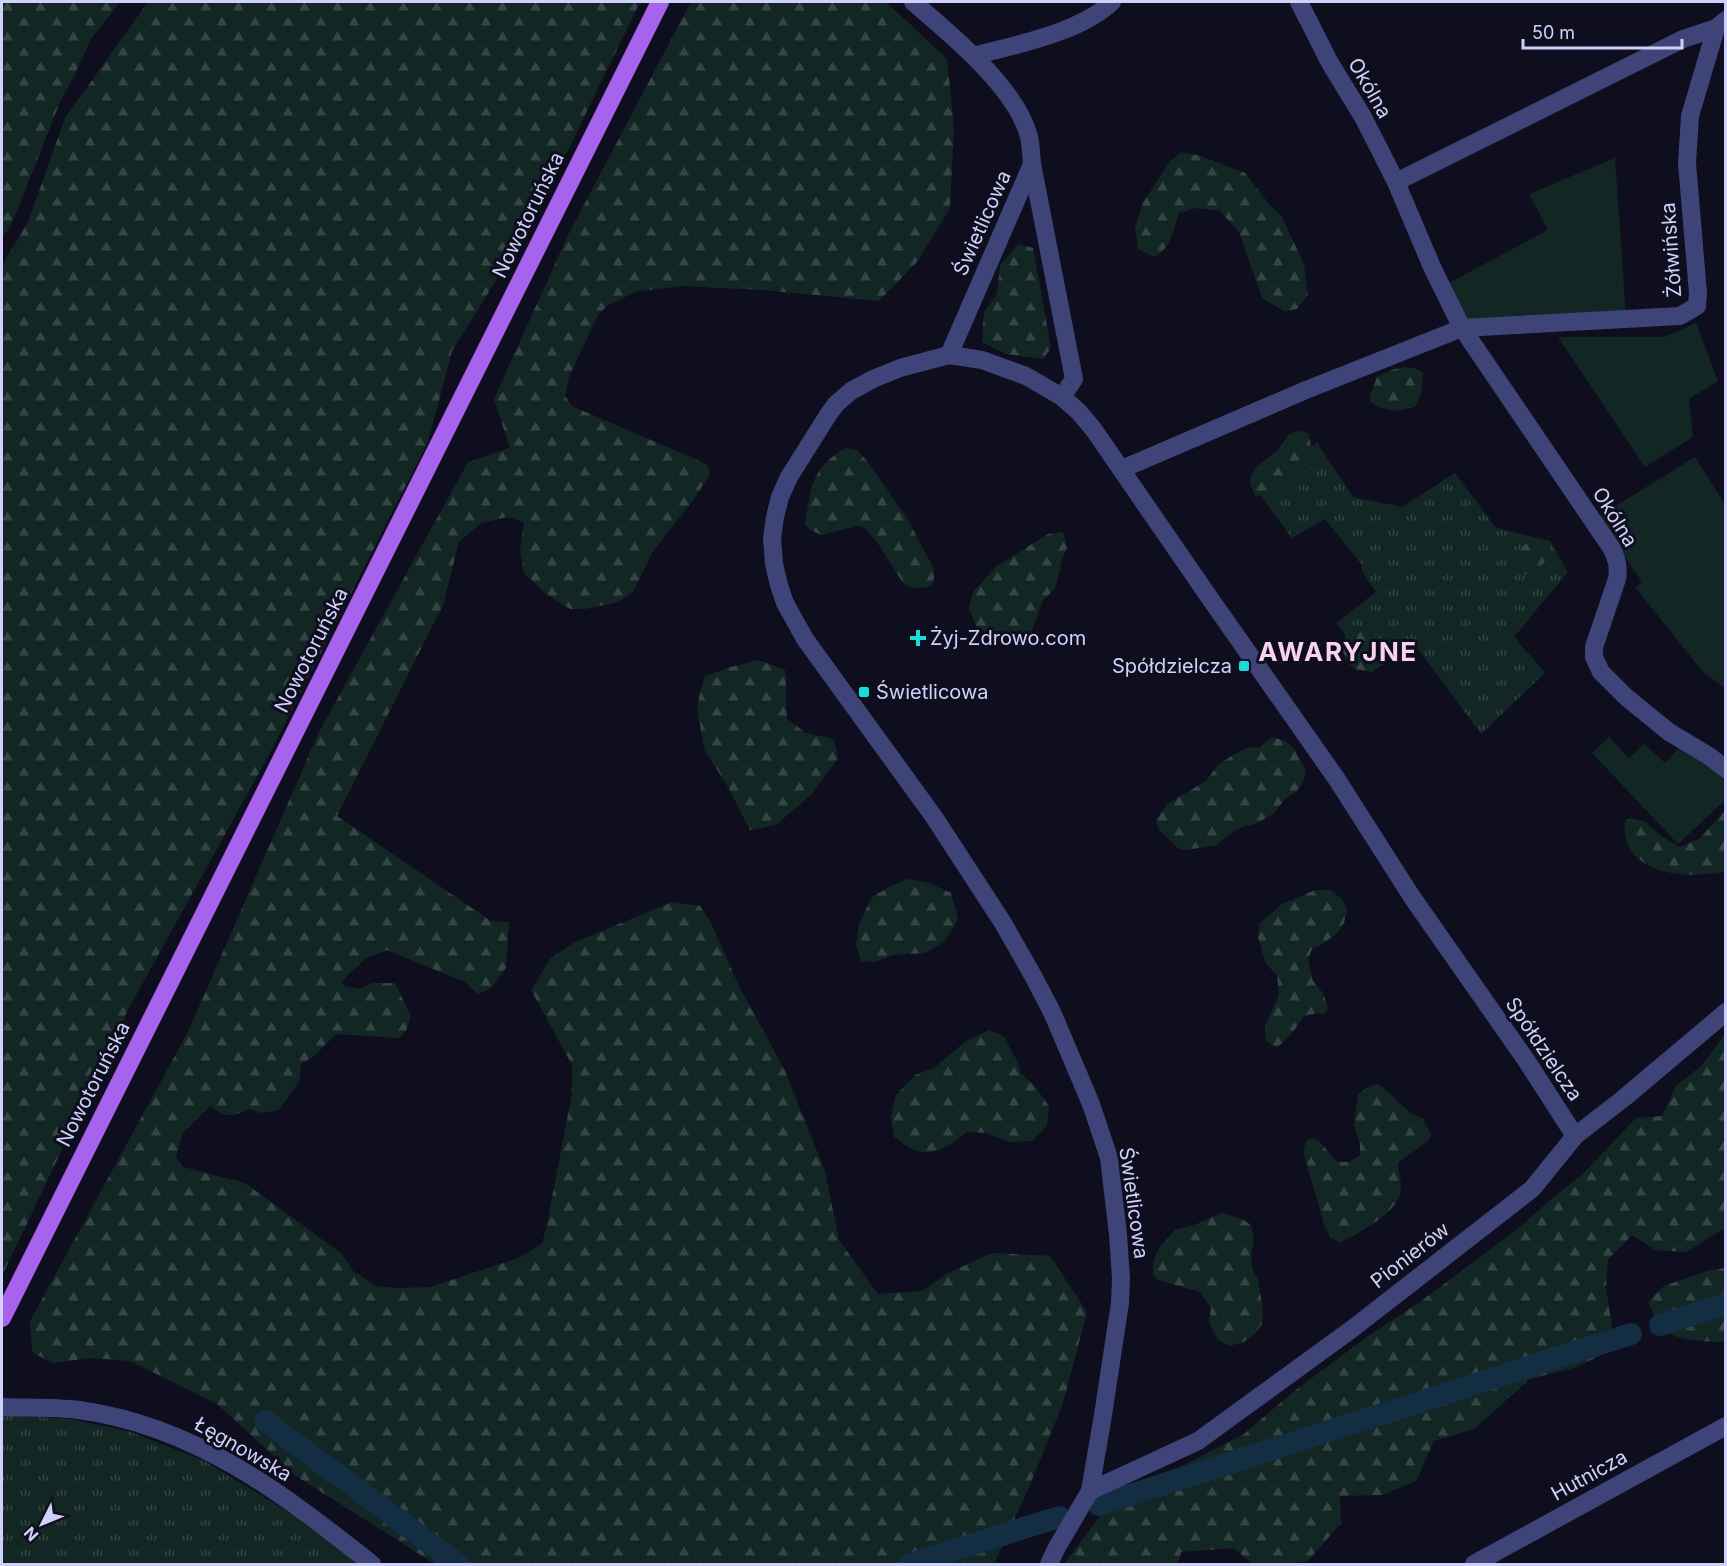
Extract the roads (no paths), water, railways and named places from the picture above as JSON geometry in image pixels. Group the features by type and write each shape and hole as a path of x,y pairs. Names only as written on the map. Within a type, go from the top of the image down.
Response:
{"main road":[{"name":"Nowotoruńska","path":"2,1318 660,2"}],"street":[{"name":"Świetlicowa","path":"913,2 974,56 998,82 1017,109 1029,136 1032,164 949,356 900,368 873,379 851,391 836,404 828,415 789,477 780,497 772,538 774,564 785,603 805,639 934,817 1009,933 1052,1012 1091,1104 1109,1158 1118,1234 1120,1303 1090,1491 1049,1564"},
{"path":"974,56 1070,28 1102,11 1112,2"},
{"name":"Okólna","path":"1299,2 1396,182 1432,267 1462,328 1612,549 1618,568 1617,579 1594,647 1594,657 1601,672 1647,715 1669,732 1709,756 1725,770"},
{"name":"Żółwińska","path":"1396,182 1683,39 1720,24"},
{"name":"Żółwińska","path":"1462,328 1680,316 1697,306 1698,293 1687,163 1690,116 1720,24"},
{"path":"1032,164 1074,379 1062,397"},
{"path":"1122,469 1306,390 1462,328"},
{"name":"Spółdzielcza","path":"949,356 982,360 1026,376 1062,397 1094,430 1336,778 1412,897 1526,1060 1575,1136"},
{"name":"Pionierów","path":"1090,1491 1198,1441 1342,1336 1532,1189 1575,1136 1624,1098 1725,1012"},
{"name":"Łęgnowska","path":"2,1407 78,1410 116,1417 175,1436 218,1455 266,1485 372,1564"},
{"name":"Hutnicza","path":"1474,1564 1725,1426"}],"waterway":[{"path":"1660,1325 1726,1304"},
{"path":"1099,1505 1631,1334"},
{"path":"265,1421 458,1564"},
{"path":"910,1564 1059,1517"}],"place":[{"name":"Żyj-Zdrowo.com","path":"918,638"},
{"name":"Spółdzielcza","path":"1244,666"},
{"name":"Świetlicowa","path":"864,692"}],"district":[{"name":"AWARYJNE","path":"1338,651"}]}
